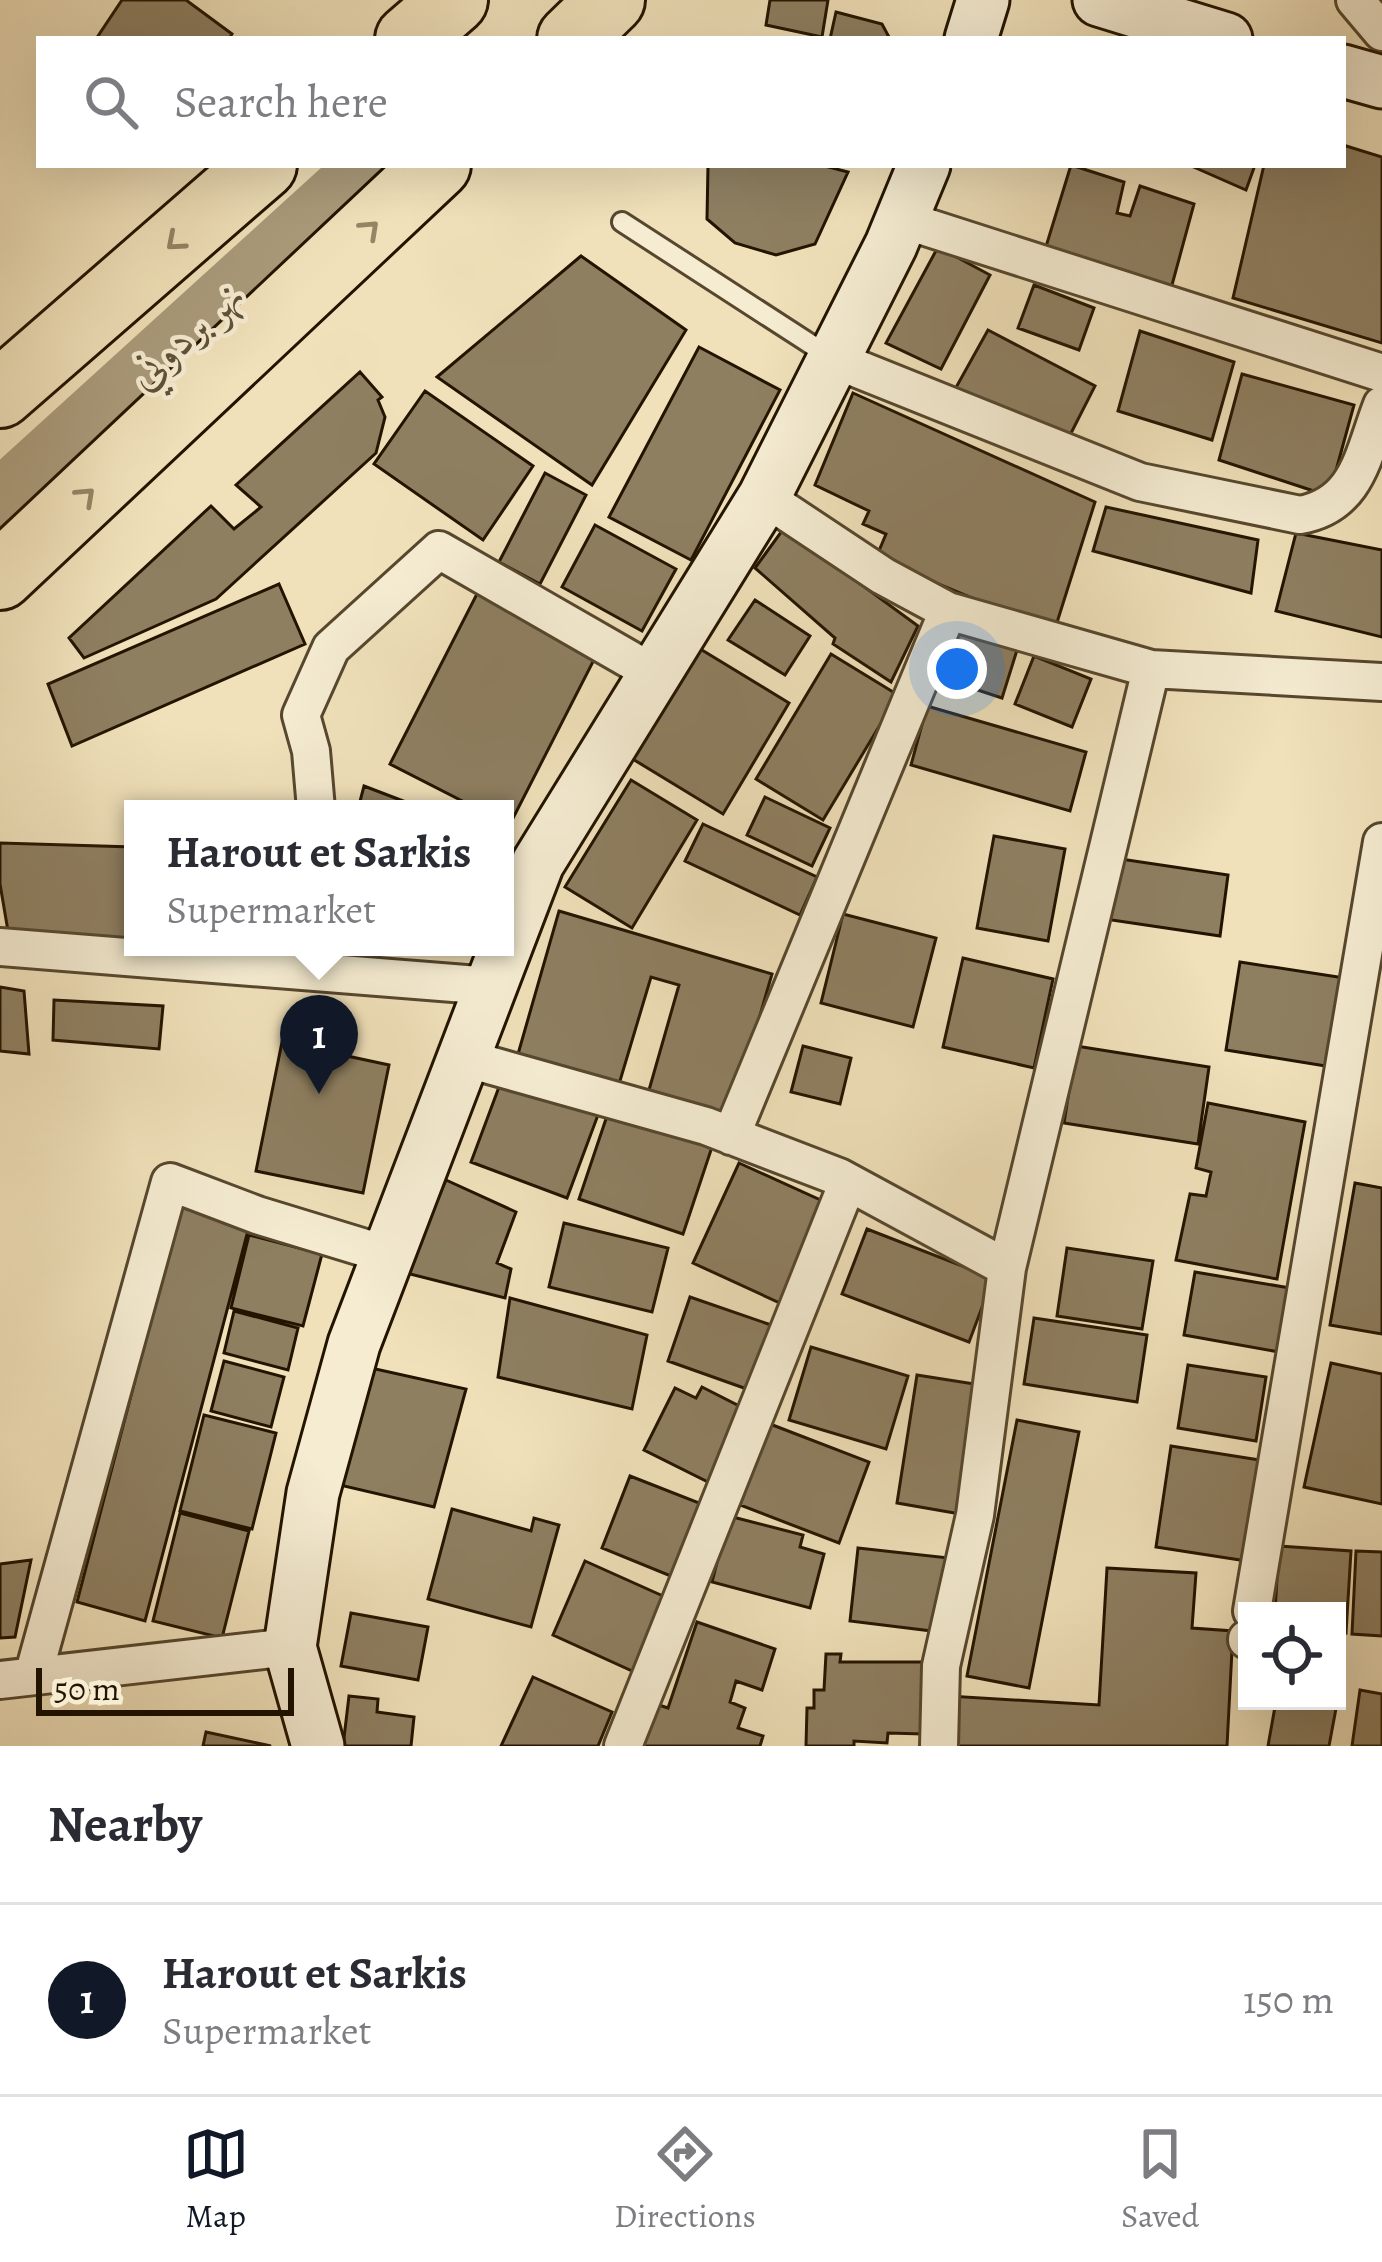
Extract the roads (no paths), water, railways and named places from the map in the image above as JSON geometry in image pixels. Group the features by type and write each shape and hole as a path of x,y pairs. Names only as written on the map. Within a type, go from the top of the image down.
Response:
{"highway":[{"path":"412,36 454,0"},
{"path":"0,394 260,168"},
{"path":"0,576 434,168"}],"street":[{"path":"972,36 983,0"},
{"path":"1099,0 1150,11 1218,36"},
{"path":"1354,0 1373,66"},
{"path":"514,926 538,863 764,497 924,168"},
{"path":"901,219 1382,374"},
{"path":"833,359 1140,482 1300,515 1324,511 1347,489 1382,405"},
{"path":"764,497 883,576 948,611 1151,669 1382,682"},
{"path":"315,800 311,752 301,715 332,648 439,550 655,674"},
{"path":"731,1136 948,611"},
{"path":"939,1746 941,1666 975,1515 1007,1268 1151,669"},
{"path":"1254,1602 1382,842"},
{"path":"0,946 124,951"},
{"path":"226,956 317,960 491,986"},
{"path":"318,1746 290,1647 313,1493 354,1344 502,956"},
{"path":"464,1058 731,1136 848,1182 1007,1268"},
{"path":"290,1647 16,1678 170,1182 257,1215 388,1255"},
{"path":"623,1746 848,1182"}],"lane":[{"path":"622,222 833,359"}],"waterway":[{"name":"نهر بردوني","path":"0,502 368,168"}],"place":[{"name":"Harout et Sarkis","path":"319,1094"}]}
